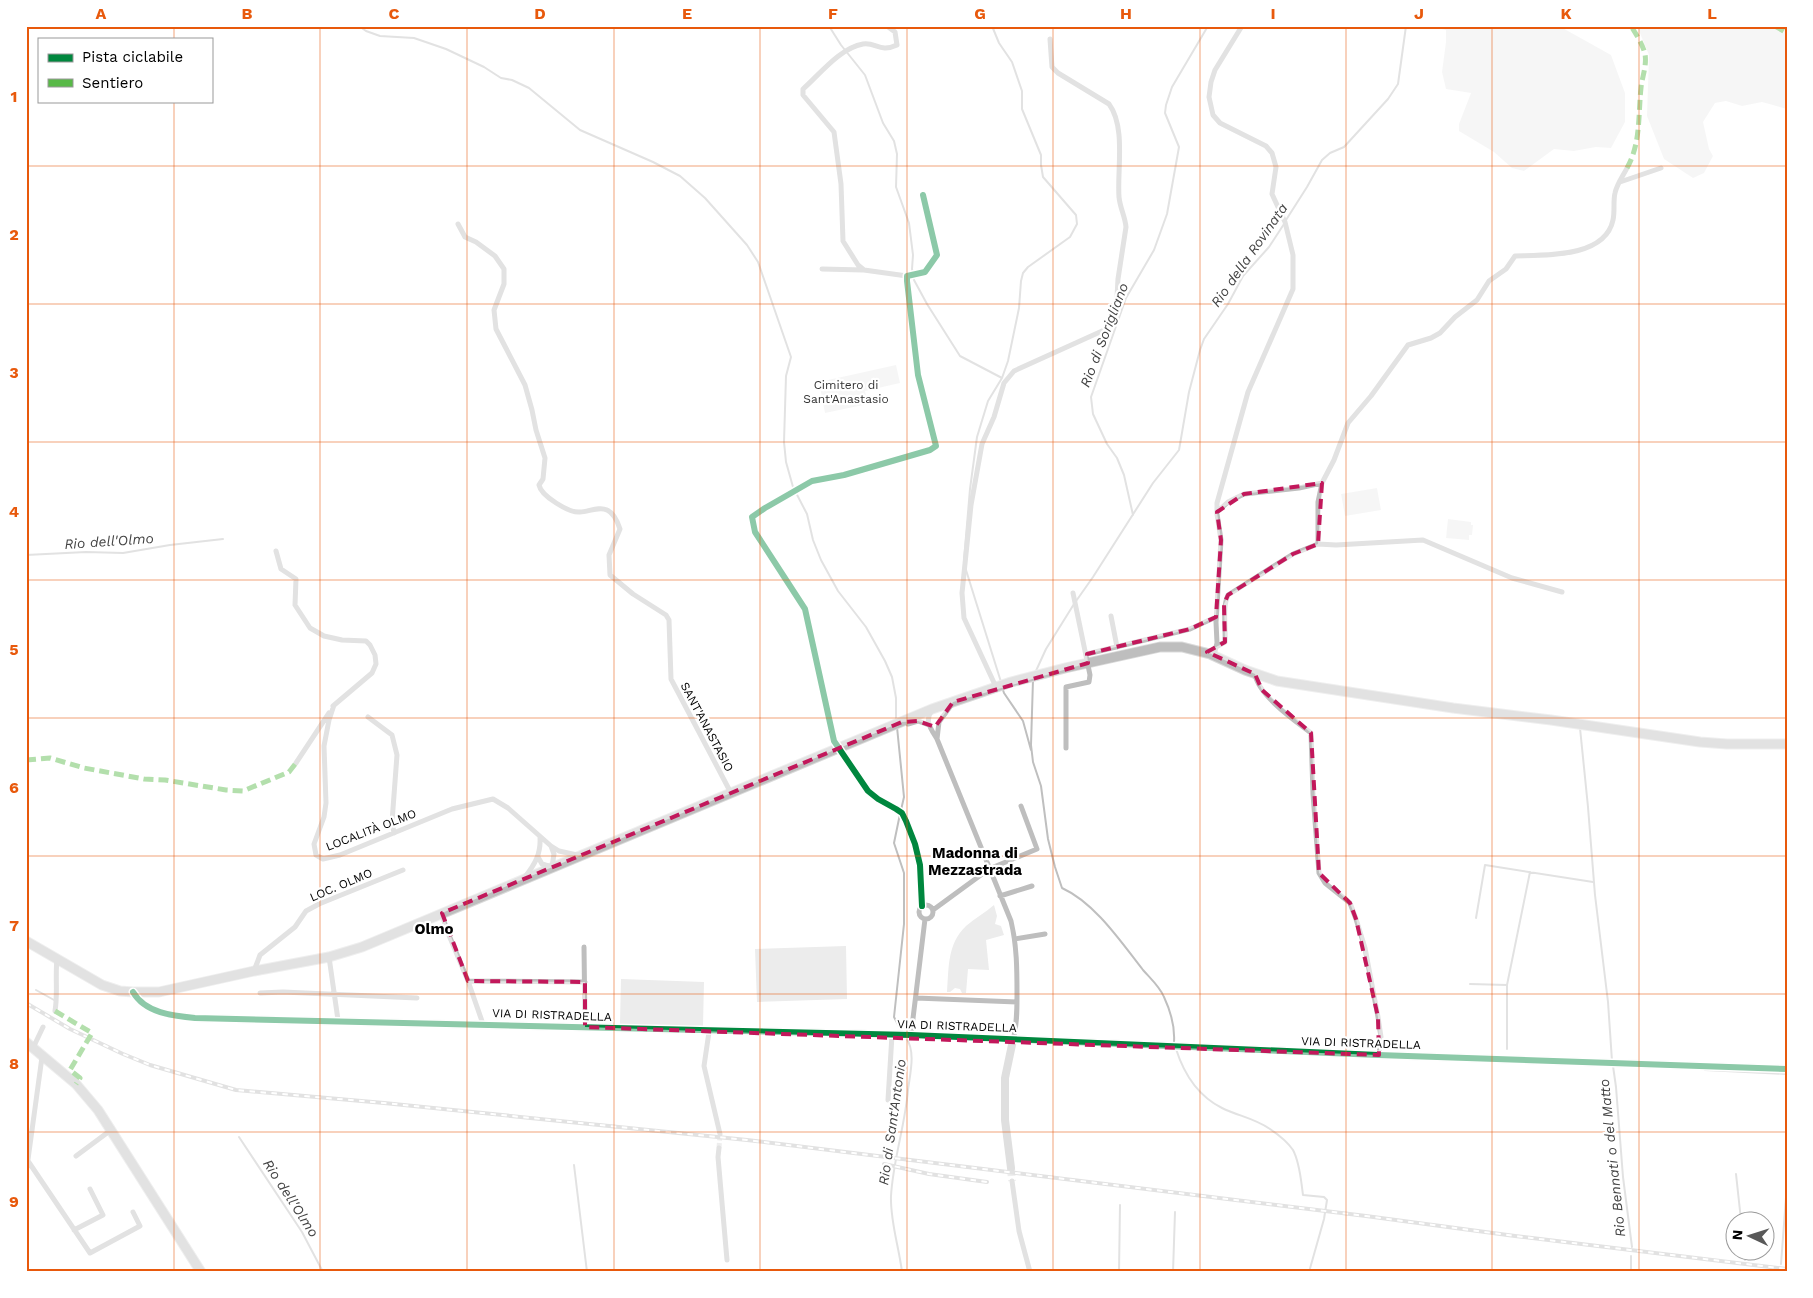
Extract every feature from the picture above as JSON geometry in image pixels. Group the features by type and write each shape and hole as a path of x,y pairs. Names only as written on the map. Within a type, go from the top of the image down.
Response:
{"main road":[{"path":"26,941 102,985 120,991 133,992 159,992 329,957 362,947 932,709 1087,659 1160,647 1215,651 1255,674 1277,681 1453,708 1700,742 1787,744"},
{"path":"29,1045 76,1084 98,1110 201,1272"}],"street":[{"path":"864,270 858,265 842,241 841,184 834,132 803,94 803,89 842,54 855,46 866,43 878,48 890,49 897,45 895,32 887,26"},
{"path":"1215,651 1221,540 1217,503 1248,392 1293,289 1293,255 1285,222 1272,194 1276,168 1272,153 1266,146 1220,123 1213,114 1209,97 1215,70 1242,26"},
{"path":"996,687 964,618 962,594 971,506 982,444 994,417 1004,383 1014,372 1111,327 1116,316 1118,279 1126,227 1126,219 1120,209 1119,142 1114,111 1109,104 1058,73 1052,67 1050,39"},
{"path":"1318,544 1318,502 1322,483 1334,460 1348,424 1408,345 1431,338 1440,333 1455,317 1477,300 1490,281 1506,269 1515,256 1552,255 1588,248 1604,238 1610,230 1614,219 1615,193 1627,168"},
{"path":"1619,182 1661,168"},
{"path":"822,269 864,270 908,276 925,272 937,255 923,195"},
{"name":"SANT'ANASTASIO","path":"458,224 465,237 476,242 495,256 504,269 504,284 494,310 496,329 525,385 532,410 545,458 542,479 539,485 540,489 552,500 578,513 596,509 607,509 614,515 620,529 609,555 610,575 633,594 666,614 669,620 671,679 731,793"},
{"path":"908,276 907,282 918,375 936,446 930,450 844,475 812,481 752,517 755,532 805,609 834,741 868,791 896,809 904,817 920,865 922,906 919,914 921,918 932,917 933,910 989,869 1037,849 1021,806"},
{"path":"1217,512 1228,502 1244,494 1299,488 1322,483"},
{"path":"1215,651 1225,642 1226,616 1224,604 1228,595 1293,554 1318,544 1336,546 1423,540 1512,578 1562,592"},
{"path":"276,551 281,569 296,579 295,605 310,628 324,636 342,640 366,641 370,644 375,655 376,664 372,673 334,705 296,763"},
{"path":"1066,748 1066,687 1089,682 1090,675 1073,593"},
{"path":"1111,616 1117,647"},
{"path":"1087,659 1117,647 1190,629 1216,617"},
{"path":"1255,674 1256,681 1262,690 1310,733 1319,873 1325,883 1350,903 1356,919 1365,948 1378,1017 1381,1037 1379,1055"},
{"path":"937,739 939,722 953,702"},
{"name":"LOCALITÀ OLMO","path":"334,705 328,720 324,746 326,802 324,817 314,844 316,855 323,859 330,858 452,809 493,799 508,808 540,837"},
{"path":"932,709 933,715 939,722"},
{"path":"932,709 928,715 929,725 937,739 1011,921 1015,939 1017,960 1017,1026 1005,1078 1005,1120 1011,1168"},
{"path":"368,717 392,736 397,755 392,822 394,833"},
{"path":"902,722 904,724 918,721 929,725"},
{"path":"540,837 559,851 580,855"},
{"path":"524,878 538,857 541,848 540,837"},
{"path":"538,857 542,864 552,867 554,854 551,846"},
{"name":"LOC. OLMO","path":"254,971 260,955 295,927 306,911 403,870"},
{"path":"1000,896 1032,886"},
{"path":"922,906 929,906 933,910"},
{"path":"442,913 483,1024"},
{"path":"911,1036 925,919"},
{"path":"1015,939 1045,934"},
{"path":"584,947 585,1027"},
{"path":"329,957 338,1020"},
{"path":"55,1011 57,1001 57,959"},
{"path":"468,981 585,982"},
{"name":"VIA DI RISTRADELLA","path":"133,992 137,999 154,1010 179,1017 483,1024 710,1032 892,1035 1787,1069"},
{"path":"260,994 283,992 334,996 418,998"},
{"path":"916,998 1017,1002"},
{"path":"29,1045 43,1027"},
{"path":"710,1032 704,1066 720,1134"},
{"path":"888,1100 892,1035"},
{"path":"26,1174 42,1056"},
{"path":"76,1156 111,1130"},
{"path":"719,1148 718,1157 727,1260"},
{"path":"28,1161 90,1253 140,1226 133,1212"},
{"path":"1012,1181 1019,1230 1030,1272"},
{"path":"74,1230 103,1214 90,1189"}],"highlighted area":[{"path":"1322,483 1318,544 1293,554 1228,595 1224,604 1225,642 1207,652 1255,674 1262,690 1311,733 1319,873 1350,903 1356,919 1378,1017 1379,1055 585,1027 585,982 468,981 442,913 902,722 918,721 935,727 953,702 1088,663 1087,654 1190,629 1216,617 1221,540 1217,512 1244,494"}],"green space":[{"path":"1430,26 1559,26 1611,55 1625,93 1625,122 1611,148 1596,147 1574,151 1554,149 1524,171 1512,168 1494,152 1459,131 1459,124 1471,93 1446,89 1442,72 1446,30"},
{"path":"1637,26 1787,26 1787,109 1762,102 1742,106 1726,101 1715,103 1703,122 1709,149 1713,156 1704,173 1693,178 1664,159 1647,116 1649,55"},
{"name":"Cimitero di Sant'Anastasio","path":"896,365 900,383 865,391 868,404 825,413 819,382"},
{"path":"1377,488 1381,510 1345,516 1341,494"},
{"path":"1448,519 1471,522 1471,525 1473,525 1472,535 1469,535 1469,540 1446,538"},
{"path":"994,905 997,916 995,924 1001,926 1004,935 986,940 989,970 968,969 966,993 962,993 960,989 955,988 947,992 950,957 955,941 966,926"},
{"path":"846,946 847,999 757,1002 755,949"},
{"path":"621,979 704,982 703,1026 620,1024"}],"waterway":[{"name":"Rio di Sant'Antonio","path":"359,26 366,31 380,36 414,38 446,49 484,67 501,78 512,80 529,88 580,130 680,176 705,198 747,245 758,262 791,357 786,376 784,442 786,462 793,487 807,514 813,540 821,560 838,591 866,627 885,661 892,677 896,698 896,720"},
{"path":"829,26 841,45 865,75 883,123 894,141 897,154 896,187 909,223 914,280 960,356 1002,378"},
{"path":"964,560 977,437 988,401 1002,378 1008,361 1019,308 1023,273 1028,267 1070,237 1077,224 1076,215 1043,177 1041,155 1022,109 1022,91 1012,62 999,43 992,26"},
{"name":"Rio di Sorigliano","path":"1133,515 1124,475 1093,414 1091,397 1126,298 1154,250 1167,214 1179,147 1165,113 1166,105 1172,87 1208,26"},
{"name":"Rio della Rovinata","path":"1286,220 1322,160 1330,153 1344,147 1388,99 1398,84 1406,26"},
{"name":"Rio della Rovinata","path":"1035,673 1046,649 1074,604 1153,483 1179,450 1189,392 1204,339 1228,304 1243,276 1269,247 1284,224"},
{"name":"Rio dell'Olmo","path":"26,555 86,552 123,553 223,539"},
{"path":"966,570 1001,682"},
{"path":"1033,680 1031,745 1033,762 1041,786 1048,839 1062,888 1085,903 1107,924 1155,983 1171,1014 1174,1042"},
{"path":"1002,687 1023,721 1031,750"},
{"name":"Rio di Sant'Antonio","path":"897,727 904,797 901,810"},
{"path":"1580,728 1595,895 1608,1002 1612,1061"},
{"name":"Rio di Sant'Antonio","path":"900,814 894,843 904,873 904,924 894,1017 902,1032"},
{"path":"1476,918 1485,865 1593,882"},
{"path":"1507,1049 1507,985 1530,872"},
{"path":"1470,984 1507,985"},
{"name":"Rio dell'Olmo","path":"36,990 54,1000"},
{"name":"Rio di Sant'Antonio","path":"902,1272 893,1224 891,1196 911,1070 911,1049 906,1038"},
{"path":"1176,1049 1183,1067 1199,1091 1213,1103 1264,1125 1280,1136 1293,1150 1300,1172 1303,1195 1324,1197 1327,1200 1324,1219 1309,1272"},
{"name":"Rio Bennati o del Matto","path":"1613,1066 1623,1177 1632,1247"},
{"path":"1705,1070 1787,1074"},
{"name":"Rio dell'Olmo","path":"239,1137 302,1232 323,1272"},
{"path":"574,1165 587,1272"},
{"path":"1736,1174 1740,1210"},
{"path":"1781,1264 1787,1184"},
{"path":"1119,1272 1120,1205"},
{"path":"1173,1272 1175,1212"},
{"name":"Rio Bennati o del Matto","path":"1631,1256 1631,1272"}],"tunnel":[{"path":"719,1148 720,1134"},
{"path":"1011,1168 1012,1181"}],"railway":[{"path":"26,1003 70,1029 123,1054 150,1065 236,1090 747,1140 1787,1269"},
{"path":"884,1164 929,1174 987,1182"}],"marked path":[{"path":"1627,168 1637,139 1645,63 1643,47 1631,26"},
{"path":"1775,26 1787,33"},
{"path":"26,760 50,758 84,768 144,779 165,780 243,791 289,772 296,763"},
{"path":"55,1011 92,1033 70,1070 80,1078 76,1084"}],"cycle path":[{"path":"922,906 920,865 915,844 906,821 902,813 868,791 834,741 805,609 755,532 752,517 812,481 844,475 930,450 936,446 918,375 907,281 907,276 925,272 937,255 923,195"},
{"path":"133,992 138,999 152,1009 178,1016 195,1018 911,1035 1378,1055 1787,1069"}],"district":[{"name":"Madonna di Mezzastrada","path":"975,862"},
{"name":"Olmo","path":"434,929"}]}
